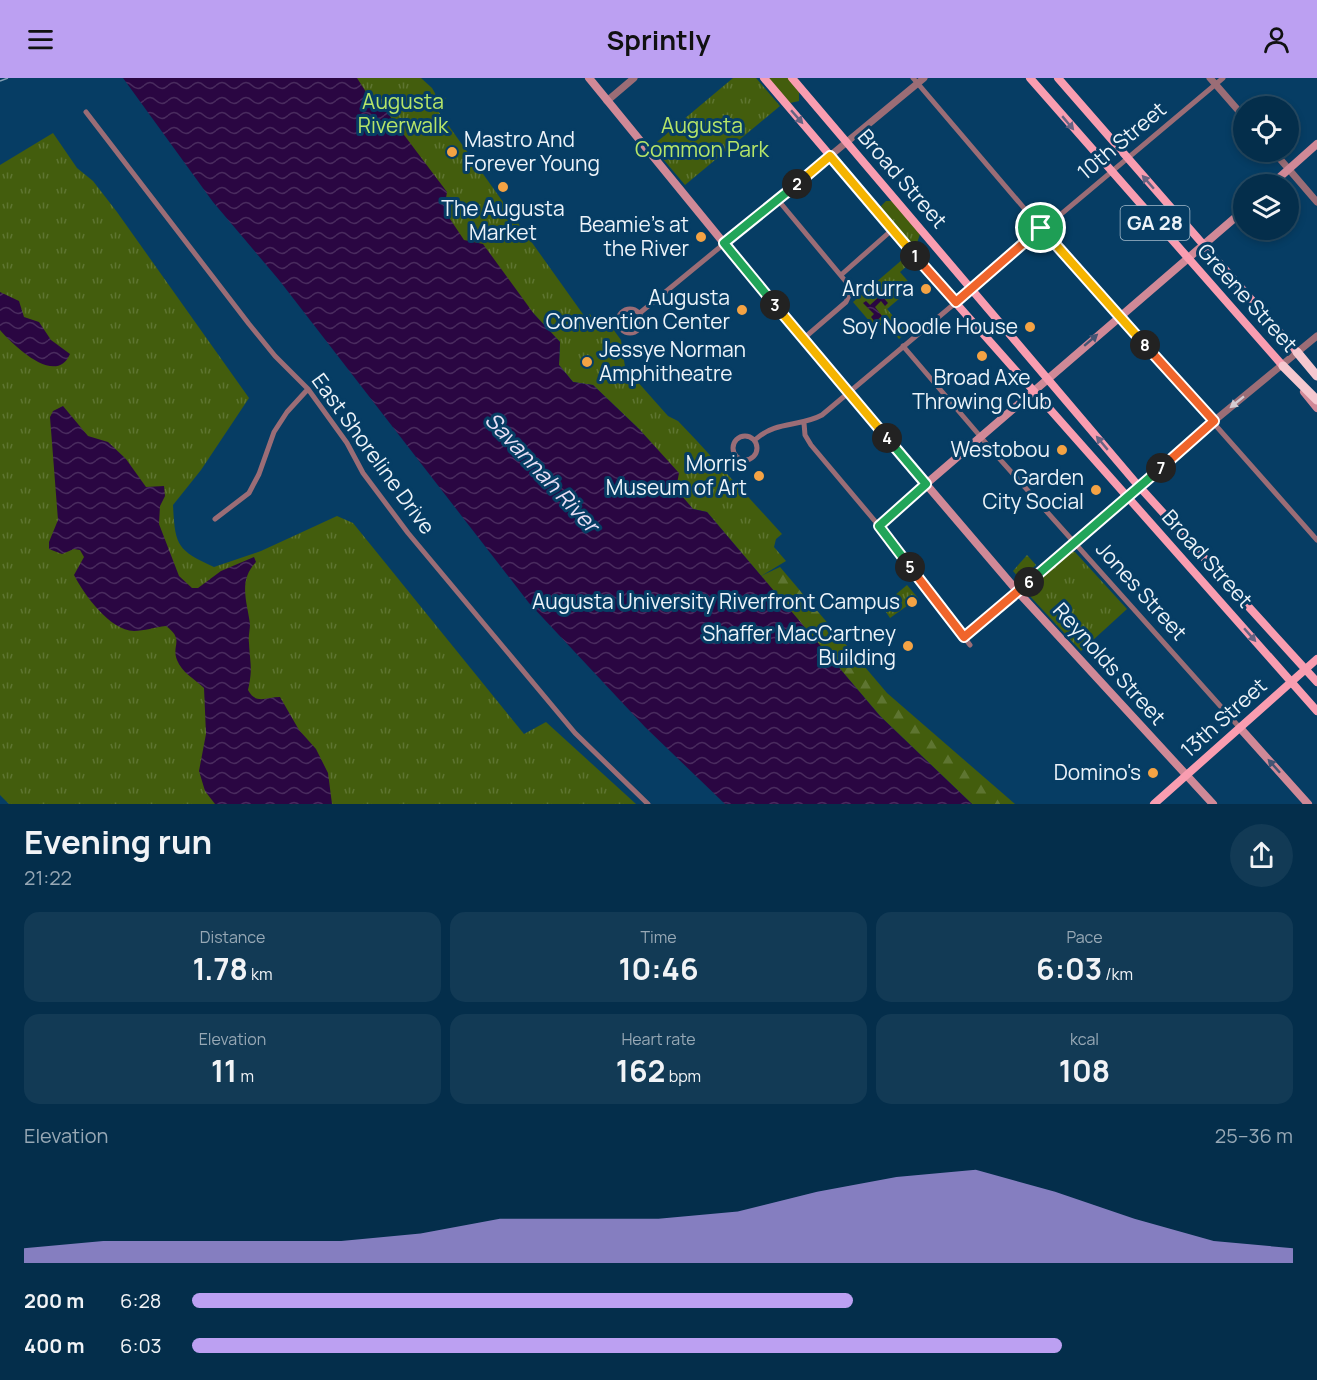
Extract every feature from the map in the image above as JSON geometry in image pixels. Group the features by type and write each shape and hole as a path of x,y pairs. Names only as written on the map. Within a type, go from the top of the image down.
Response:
{"highway":[{"name":"GA 28","path":"1297,352 1317,376"},
{"name":"GA 28","path":"1283,366 1317,400"}],"main road":[{"name":"Reynolds Street","path":"588,78 848,393 1018,592 1213,804"},
{"name":"Broad Street","path":"764,78 893,230 1317,711"},
{"name":"Broad Street","path":"792,78 1140,487 1317,682"},
{"name":"Greene Street","path":"1030,78 1283,366 1317,408"},
{"name":"Greene Street","path":"1058,78 1297,352"},
{"path":"1283,174 1317,144"},
{"path":"926,484 1233,219"},
{"path":"1201,579 1212,568"},
{"name":"13th Street","path":"1155,804 1317,659"},
{"name":"Jones Street","path":"1240,728 1308,804"}],"street":[{"path":"607,101 634,78"},
{"path":"641,312 847,142 915,81 924,78"},
{"path":"1210,78 1233,105"},
{"name":"10th Street","path":"756,439 777,426 804,423 822,415 1041,228 1223,78"},
{"path":"915,81 1041,228 1317,540"},
{"name":"East Shoreline Drive","path":"86,112 249,324 275,356 308,389 347,443 363,473 408,534 575,732 648,804"},
{"path":"1283,162 1317,202"},
{"path":"778,200 851,287 852,292 846,302 803,339"},
{"path":"840,274 893,230"},
{"path":"635,308 641,312 643,321 638,329 628,333 619,330 618,320 623,312 635,308"},
{"path":"964,637 1214,421 1317,336"},
{"name":"Jones Street","path":"903,346 1240,728"},
{"path":"214,519 249,493 259,474 274,432 287,412 308,389"},
{"path":"804,423 811,445 879,526 970,645"},
{"name":"10th Street","path":"750,436 756,439 758,446 753,456 743,461 735,457 733,448 738,440 750,436"},
{"path":"879,526 926,484"}],"green space":[{"name":"Augusta Riverwalk","path":"332,78 421,78 432,88 437,97 446,98 436,108 585,317 590,314 602,332 610,325 621,340 625,367 668,416 678,421 782,534 776,539 774,547 786,561 761,576 707,512 693,509 675,489 678,473 639,429 593,385 573,382 559,365 560,342 534,314 463,251"},
{"name":"Augusta Common Park","path":"733,78 756,78 780,106 685,185 652,146"},
{"path":"768,78 788,78 799,92 799,101 790,103"},
{"path":"53,133 77,168 93,181 117,212 249,398 201,470 173,505 177,538 185,551 214,567 261,551 337,516 353,523 524,734 546,722 636,804 9,804 0,795 0,165"},
{"path":"886,201 893,201 920,234 917,243 908,242 882,210 881,206"},
{"path":"903,259 908,265 900,272 913,287 887,309 907,332 899,339 884,322 876,329 853,302"},
{"path":"1070,551 1075,552 1127,609 1081,651 1027,593 1028,588"},
{"path":"1027,555 1036,565 1020,579 1013,571"},
{"path":"780,567 887,693 1015,804 972,804 880,716 761,576"},
{"path":"907,585 918,598 890,618 882,606"}],"water":[{"name":"Savannah River","path":"123,78 357,78 377,109 386,111 447,192 444,210 464,240 483,244 534,314 560,342 559,365 573,382 593,385 639,429 679,473 676,489 693,509 707,512 880,716 972,804 725,804 645,727 529,603 279,280 213,202"},
{"path":"0,292 19,301 24,317 39,322 51,340 70,354 64,363 55,366 45,365 35,360 14,345 0,330"},
{"path":"881,295 888,303 885,306 881,301 875,307 882,316 875,322 871,317 874,314 863,303 866,301 870,305"},
{"path":"63,406 88,436 108,442 126,459 146,487 164,486 165,496 160,506 159,524 179,576 192,588 198,588 221,571 254,557 256,562 250,569 245,584 250,624 251,671 248,690 258,699 280,697 299,730 316,749 328,773 332,804 215,804 205,791 199,771 206,734 204,688 179,665 175,635 166,626 134,631 116,625 98,610 74,575 84,557 80,550 74,549 62,554 49,549 49,542 58,520 50,417 53,411"}],"railway":[{"path":"0,81 8,78"}],"place":[{"name":"Mastro And Forever Young","path":"452,152"},
{"name":"The Augusta Market","path":"503,187"},
{"name":"Beamie's at the River","path":"701,237"},
{"name":"Ardurra","path":"926,289"},
{"name":"Augusta Convention Center","path":"742,310"},
{"name":"Soy Noodle House","path":"1030,327"},
{"name":"Broad Axe Throwing Club","path":"982,356"},
{"name":"Jessye Norman Amphitheatre","path":"587,362"},
{"name":"Westobou","path":"1062,450"},
{"name":"Morris Museum of Art","path":"759,476"},
{"name":"Garden City Social","path":"1096,490"},
{"name":"Augusta University Riverfront Campus","path":"912,602"},
{"name":"Shaffer MacCartney Building","path":"908,646"},
{"name":"Domino's","path":"1153,773"}],"route":[{"path":"830,156 956,302 1041,228 1214,421 964,637 879,526 926,484 724,243 830,156"}]}
